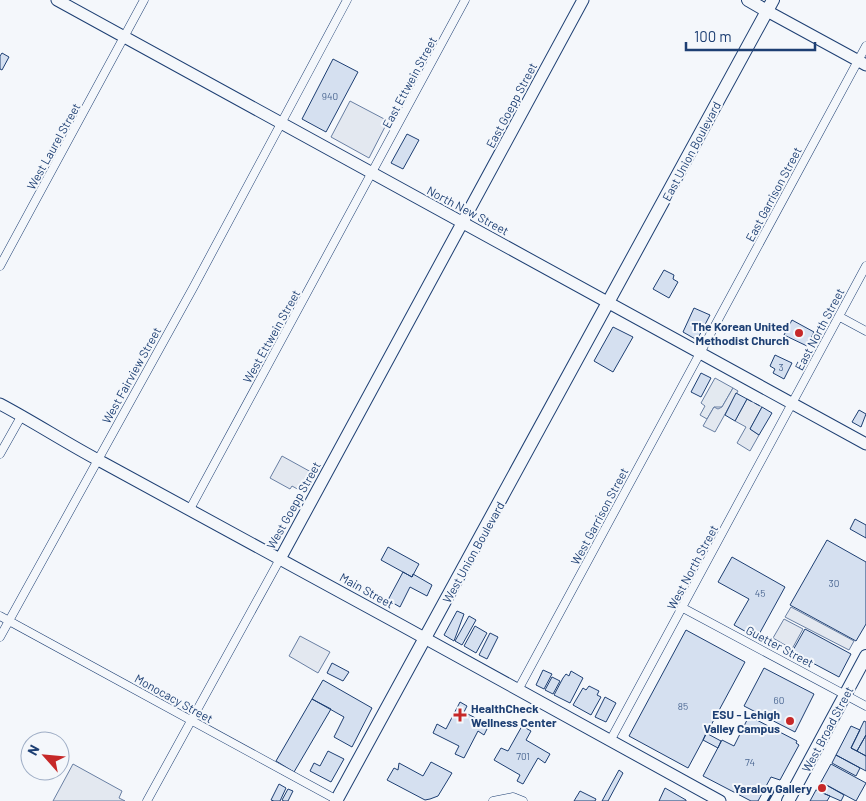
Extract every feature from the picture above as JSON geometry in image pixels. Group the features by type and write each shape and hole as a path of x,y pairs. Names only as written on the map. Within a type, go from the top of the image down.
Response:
{"main road":[{"path":"748,0 770,5"},
{"name":"East Union Boulevard","path":"609,303 770,5"},
{"name":"West Union Boulevard","path":"338,801 609,303"},
{"name":"West Broad Street","path":"788,801 866,656"}],"street":[{"name":"North New Street","path":"57,0 866,444"},
{"name":"West Laurel Street","path":"0,266 144,0"},
{"name":"West Fairview Street","path":"0,637 348,0"},
{"name":"East Ettwein Street","path":"372,174 465,0"},
{"name":"East Goepp Street","path":"464,222 583,0"},
{"path":"770,5 862,63"},
{"name":"East Garrison Street","path":"700,353 862,63 866,46"},
{"name":"West Ettwein Street","path":"190,509 372,174"},
{"name":"West Goepp Street","path":"146,801 192,721 464,222"},
{"name":"East North Street","path":"792,403 866,266"},
{"path":"840,317 866,331"},
{"name":"West Garrison Street","path":"518,690 700,353"},
{"name":"West North Street","path":"610,741 792,403"},
{"name":"Main Street","path":"0,404 97,460 356,598 425,640 720,801"},
{"path":"0,454 22,415"},
{"name":"Guetter Street","path":"683,608 866,706"},
{"name":"Monocacy Street","path":"0,616 338,801"},
{"path":"493,801 512,796 523,801"}],"shaded area":[{"path":"350,101 388,121 369,158 331,137"},
{"path":"715,378 733,388 722,407 714,407 707,419 700,415 705,406 701,403"},
{"path":"733,388 738,391 715,432 703,426 714,407 718,409 722,407"},
{"path":"747,399 762,407 750,429 759,435 750,451 737,443 746,427 735,421"},
{"path":"282,456 311,472 301,491 292,486 290,489 270,478"},
{"path":"791,607 854,641 849,650 785,617"},
{"path":"784,619 803,629 792,649 773,638"},
{"path":"300,636 330,652 318,673 289,656"},
{"path":"73,764 122,791 119,798 125,801 53,801 64,781 70,781 70,770"}],"building":[{"path":"2,53 9,57 2,70 0,69 0,56"},
{"path":"333,59 358,72 326,132 302,119"},
{"path":"407,134 419,140 403,169 391,163"},
{"path":"664,270 674,275 673,279 678,282 669,298 653,289"},
{"path":"694,308 710,315 697,340 683,332"},
{"name":"The Korean United Methodist Church","path":"792,320 814,332 807,346 784,335"},
{"path":"613,327 633,337 613,372 594,361"},
{"path":"775,355 792,363 784,379 773,373 775,369 770,366"},
{"path":"701,373 711,378 701,397 691,392"},
{"path":"736,393 747,399 735,421 725,415"},
{"path":"762,407 772,413 759,435 750,429"},
{"path":"859,410 866,414 861,427 852,422"},
{"path":"855,519 866,525 866,538 850,529"},
{"path":"827,540 866,562 866,624 856,641 790,605"},
{"path":"388,547 419,564 412,577 381,560"},
{"path":"732,557 785,587 757,638 734,625 749,599 718,582"},
{"path":"403,572 412,577 413,574 432,585 427,596 410,587 400,607 388,600"},
{"path":"457,611 464,614 454,641 444,635"},
{"path":"469,616 476,620 462,645 455,641"},
{"path":"475,626 487,633 476,653 464,646"},
{"path":"805,629 851,654 839,677 792,652"},
{"path":"686,630 745,662 688,768 629,736"},
{"path":"490,633 498,637 487,659 479,655"},
{"path":"332,663 349,672 343,681 327,673"},
{"path":"764,668 814,694 795,732 744,706"},
{"path":"543,670 552,674 544,689 536,685"},
{"path":"571,671 583,678 570,703 554,695 563,678 566,674 569,676"},
{"path":"552,677 560,681 553,694 545,690"},
{"path":"323,680 372,708 352,747 334,737 344,717 312,699"},
{"path":"589,686 599,691 597,695 601,697 591,715 573,705 583,688 586,690"},
{"path":"605,697 616,703 606,722 595,717"},
{"path":"312,699 331,709 294,772 276,761"},
{"path":"460,702 467,706 464,712 489,725 484,735 478,731 464,758 455,754 459,746 433,733 437,724 446,729"},
{"path":"749,716 797,741 796,743 799,745 780,780 771,777 758,801 751,801 703,776 722,740 734,746"},
{"path":"864,721 866,722 866,735 857,751 851,748"},
{"path":"522,726 531,731 526,740 550,754 545,763 538,758 523,784 517,781 520,775 494,760 501,748 508,751"},
{"path":"851,726 860,730 851,748 866,756 866,771 836,755"},
{"path":"706,733 721,741 718,748 703,740"},
{"path":"866,735 866,756 857,751"},
{"path":"328,751 344,759 331,782 310,771 314,763 320,766"},
{"path":"836,755 860,768 856,776 832,763"},
{"path":"431,762 452,773 438,796 425,800 387,780 394,768 398,770 399,763 423,776"},
{"path":"831,764 866,783 856,801 821,782"},
{"path":"619,770 623,773 608,801 602,801"},
{"path":"821,782 844,795 841,801 816,790"},
{"path":"279,784 286,788 280,801 271,800"},
{"path":"665,788 686,800 686,801 659,801"},
{"path":"288,789 293,791 288,801 284,801 282,800"},
{"path":"816,790 830,796 827,801 810,801"},
{"path":"580,791 596,799 595,801 574,801"}],"fence":[{"path":"747,399 760,406"}],"wall":[{"path":"768,801 776,787"}],"place":[{"name":"The Korean United Methodist Church","path":"799,333"},
{"name":"HealthCheck Wellness Center","path":"460,715"},
{"name":"ESU - Lehigh Valley Campus","path":"790,721"},
{"name":"Yaralov Gallery","path":"822,788"}]}
